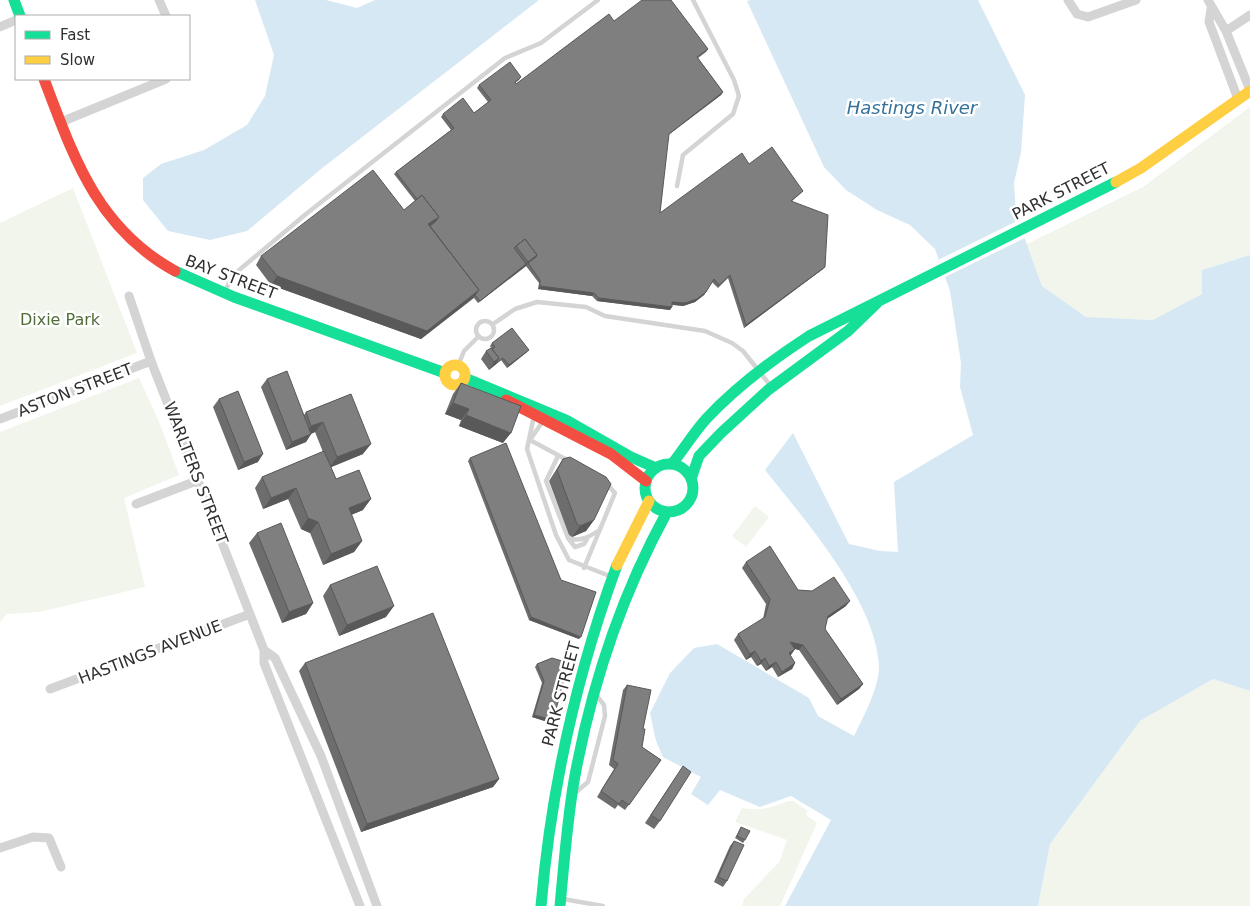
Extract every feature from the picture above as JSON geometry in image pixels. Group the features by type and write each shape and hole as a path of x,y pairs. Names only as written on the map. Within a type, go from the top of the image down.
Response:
{"street":[{"path":"14,0 20,15"},
{"path":"159,0 166,15"},
{"path":"1068,0 1077,14 1088,18 1136,0"},
{"path":"1208,0 1211,9 1226,31 1250,91"},
{"path":"1211,9 1210,22 1238,99"},
{"path":"1226,31 1250,15"},
{"path":"0,27 15,20"},
{"name":"BAY STREET","path":"44,80 93,192 104,210 142,251 173,272 197,284 445,373 448,382 455,386 470,380 523,400 656,468"},
{"path":"61,122 164,80"},
{"name":"PARK STREET","path":"672,464 706,419 733,391 758,370 854,311 877,303 1141,168 1250,91"},
{"name":"WARLTERS STREET","path":"129,296 151,360 264,650 264,663 360,906"},
{"name":"PARK STREET","path":"691,479 694,466 705,448 771,387 862,321 877,303"},
{"name":"ASTON STREET","path":"0,419 151,360"},
{"path":"445,373 451,366 458,366 464,370 470,380 539,418 611,454 646,481"},
{"path":"672,464 687,472 693,487 689,502 683,508 667,512 658,510 649,501 645,489 646,481 649,473 656,468 672,464"},
{"path":"136,504 199,480"},
{"name":"PARK STREET","path":"541,906 546,844 559,764 584,666 618,563 643,519 649,501"},
{"name":"PARK STREET","path":"560,902 572,795 595,694 617,620 630,585 651,538 667,512"},
{"name":"HASTINGS AVENUE","path":"50,689 250,614"},
{"name":"WARLTERS STREET","path":"264,650 275,658 321,756 377,906"},
{"path":"0,847 33,837 49,838 61,867"}],"lane":[{"path":"225,293 232,276 367,167 506,58 541,43 598,0"},
{"path":"677,186 683,155 733,114 739,96 734,80 693,0"},
{"path":"367,167 372,174"},
{"path":"493,324 515,309 537,302 586,307 605,316 705,331 732,343 743,351 771,387"},
{"path":"479,336 477,327 481,322 487,321 493,324"},
{"path":"479,336 490,338 494,331 493,324"},
{"path":"458,366 464,351 479,336"},
{"path":"539,418 527,449 556,535 569,560 584,568 613,577"},
{"path":"530,440 530,428 539,418"},
{"path":"530,440 573,464"},
{"path":"558,456 546,481 568,538 575,547 584,544 587,539 599,530"},
{"path":"584,568 614,494 602,480"},
{"path":"568,538 574,540 587,539"},
{"path":"560,902 603,906"}],"green space":[{"path":"1250,107 1250,255 1202,270 1202,294 1154,320 1086,317 1042,286 1027,244 1143,187"},
{"name":"Dixie Park","path":"73,188 137,353 0,406 0,223"},
{"path":"139,378 160,424 179,475 124,498 145,587 39,612 7,614 0,622 0,432"},
{"path":"755,506 769,517 746,547 732,536"},
{"path":"1213,679 1250,691 1250,906 1038,906 1050,844 1140,721"},
{"path":"793,801 808,811 806,815 817,823 780,906 742,906 744,899 780,861 787,840 735,822 742,808 766,808"}],"water":[{"path":"255,0 326,0 357,8 375,0 539,0 321,169 247,231 210,240 168,231 143,200 143,178 161,164 204,150 247,125 265,96 274,55"},
{"name":"Hastings River","path":"978,0 1025,95 1021,152 1014,183 1016,214 1042,286 1086,317 1153,320 1202,294 1202,270 1250,255 1250,691 1213,679 1140,721 1050,844 1038,906 785,906 831,820 791,796 760,807 720,790 708,805 691,794 701,777 663,757 656,741 650,713 670,673 694,648 717,644 809,698 818,716 854,736 870,702 879,673 875,640 852,588 836,562 765,470 793,433 849,544 880,551 898,552 894,482 973,435 960,387 961,363 950,291 935,249 910,225 877,210 846,190 824,167 747,1"}],"pier":[{"path":"1021,219 1027,237 943,278 936,261"}],"building":[{"path":"642,0 671,0 708,49 697,57 723,92 669,134 660,213 742,153 749,164 772,147 803,191 791,201 828,215 825,267 746,325 730,275 719,285 714,279 706,292 697,299 685,303 672,302 672,307 599,298 594,293 540,286 540,280 528,263 537,255 525,239 514,248 526,264 480,301 475,295 479,290 430,226 439,217 422,195 417,199 396,172 454,128 443,114 463,98 474,113 491,100 479,85 510,62 521,77 515,82 516,84 609,14 614,21"},
{"path":"373,170 404,210 422,195 439,217 428,224 479,290 427,331 277,276 261,256"},
{"path":"525,239 537,255 528,262 516,246"},
{"path":"512,328 529,350 509,365 503,358 495,364 499,358 492,349 495,347 492,343"},
{"path":"491,348 499,358 494,362 486,351"},
{"path":"287,371 311,434 292,442 267,379"},
{"path":"461,383 521,406 511,433 466,415 469,409 453,403"},
{"path":"238,391 263,454 244,462 219,399"},
{"path":"351,394 371,444 337,457 323,422 311,426 306,412"},
{"path":"506,443 561,580 596,592 581,637 531,617 470,458"},
{"path":"324,451 336,479 359,470 371,499 349,508 362,541 331,554 318,522 308,518 296,488 271,498 262,477"},
{"path":"570,457 606,477 611,484 594,520 580,526 577,524 557,470 563,459"},
{"path":"281,523 313,603 289,612 257,533"},
{"path":"770,546 798,590 812,591 834,577 850,601 828,616 825,629 863,684 841,699 803,645 790,642 795,649 789,653 795,663 782,672 776,662 769,666 765,658 761,661 755,651 750,654 738,634 765,617 770,599 746,562"},
{"path":"377,566 394,606 347,625 330,585"},
{"path":"433,613 499,779 367,824 305,663"},
{"path":"552,658 569,663 553,720 534,715 544,681 537,664"},
{"path":"627,685 651,690 643,729 645,729 642,747 661,760 629,805 622,800 619,804 601,791 618,764 613,760"},
{"path":"683,766 691,772 660,821 651,815"},
{"path":"741,827 750,831 745,840 737,836"},
{"path":"734,841 744,845 727,881 718,877"}],"traffic: fast":[{"path":"14,0 20,15"},
{"path":"672,464 702,423 718,406 768,364 809,336 1116,182"},
{"path":"175,271 234,297 445,373"},
{"path":"691,479 699,456 721,433 768,390 848,331 877,303"},
{"path":"465,378 566,420 631,457 656,468"},
{"path":"664,464 674,464 686,471 693,483 693,488 693,493 686,505 674,512 664,512 656,508 649,501 645,493 645,483 649,475 656,468 664,464"},
{"path":"560,906 574,781 589,711 622,609 635,576 667,512"},
{"path":"541,906 551,819 567,733 589,649 617,565"}],"traffic: slow":[{"path":"1116,182 1141,168 1250,91"},
{"path":"455,365 462,368 465,375 462,382 455,385 448,382 445,375 448,368 455,365"},
{"path":"617,565 649,501"}],"traffic: jam":[{"path":"44,80 78,163 107,212 126,234 148,254 175,271"},
{"path":"506,400 611,454 646,481"}]}
